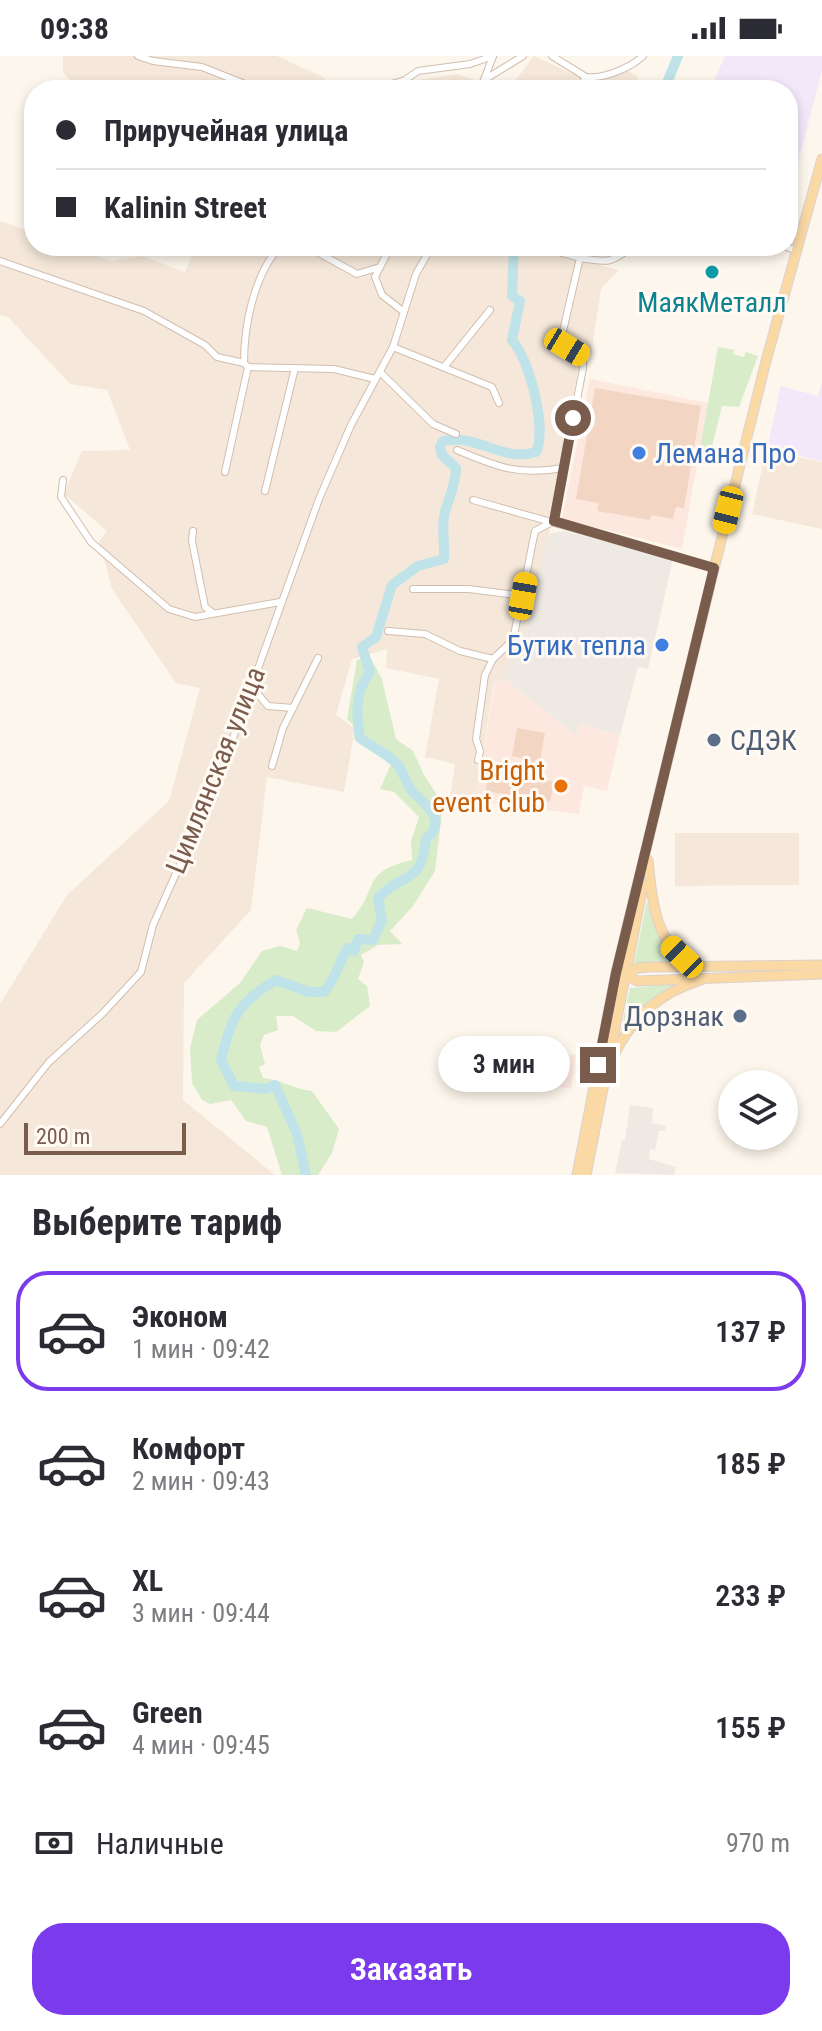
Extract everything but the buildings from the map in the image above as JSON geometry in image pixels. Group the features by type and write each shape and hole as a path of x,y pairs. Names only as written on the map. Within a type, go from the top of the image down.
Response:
{"main road":[{"path":"798,251 822,159"},
{"path":"577,1175 714,568 766,361 797,256"},
{"path":"647,855 656,913 665,937 682,957 706,973"},
{"path":"622,974 632,981 822,965"},
{"path":"606,1070 622,1037 650,1006 662,996 706,973 822,974"},
{"path":"586,1175 622,974"}],"street":[{"path":"138,56 202,67 235,80"},
{"path":"484,80 493,56"},
{"path":"405,80 418,71 470,64 493,56"},
{"path":"484,80 523,56"},
{"path":"552,56 586,77 594,78 627,67 643,56"},
{"path":"225,472 246,365 244,338 260,278 274,256"},
{"path":"324,256 357,274 380,267"},
{"path":"386,256 375,277 382,295 404,312"},
{"path":"426,256 416,274 393,347 381,373 433,424 456,434"},
{"path":"573,256 605,262 621,256"},
{"path":"554,521 583,357 563,343 562,335 581,258"},
{"path":"0,261 144,311 205,345 217,357 246,365 334,369 375,379"},
{"path":"444,367 490,310"},
{"path":"393,347 492,387 499,403"},
{"path":"265,491 295,368"},
{"name":"Цимлянская улица","path":"0,1124 49,1062 102,1014 141,972 153,925 194,828 210,799 319,499 375,379 381,373"},
{"path":"457,450 499,468 522,472 563,468"},
{"path":"63,480 61,497 85,535 149,595 169,609 187,616 217,614 280,602"},
{"path":"473,500 714,568"},
{"path":"478,760 480,751 476,739 485,675 493,659 513,640 535,531 554,521"},
{"path":"193,531 192,541 205,607 217,614"},
{"path":"413,589 469,589 523,596"},
{"path":"388,631 425,634 460,651 493,659"},
{"path":"272,766 293,708 318,658"},
{"path":"250,685 268,706 293,708"}],"shaded area":[{"path":"63,56 277,56 326,80 70,80 63,72"},
{"path":"534,56 586,80 516,80"},
{"path":"725,56 822,56 822,70 798,163 798,80 714,80"},
{"path":"629,71 638,80 601,80"},
{"path":"456,74 475,80 418,80"},
{"path":"0,221 24,229 24,256 97,256 111,261 142,256 185,272 192,256 585,256 584,261 619,270 601,289 591,355 581,352 549,534 519,652 512,650 504,678 494,683 475,801 450,797 455,764 425,757 439,679 386,668 387,649 352,659 336,715 355,728 344,792 267,777 251,910 184,983 183,1100 275,1175 0,1175 0,1004 67,895 169,801 200,688 176,683 112,589 99,541 107,531 64,494 82,451 130,450 107,390 70,384 8,317 0,315"},
{"name":"Лемана Про","path":"590,379 708,403 682,549 562,519"},
{"path":"822,383 822,461 767,449 781,386 818,396"},
{"path":"766,450 822,462 822,529 752,514"},
{"path":"564,531 673,559 648,669 638,667 620,735 581,724 576,736 504,678 512,650 519,652 549,534"},
{"path":"504,678 576,736 581,724 620,735 607,791 584,786 579,814 475,801 495,683"},
{"path":"675,833 799,833 799,885 675,886"},
{"path":"518,1053 576,1055 571,1089 514,1079"},
{"path":"630,1105 653,1108 652,1123 666,1126 665,1131 659,1131 655,1150 650,1149 649,1159 676,1167 674,1175 615,1173 622,1140 625,1140"}],"green space":[{"path":"718,347 734,350 733,354 744,357 746,352 758,356 739,407 722,406 711,450 700,448"},
{"path":"370,657 382,679 396,739 413,751 443,804 435,871 413,906 390,931 402,944 378,945 361,955 364,962 358,979 367,986 370,1006 336,1032 316,1031 293,1016 276,1016 278,1030 264,1035 260,1045 265,1064 259,1067 263,1078 312,1091 339,1129 332,1153 318,1175 282,1175 267,1127 246,1121 231,1100 210,1104 202,1100 192,1083 190,1048 197,1020 240,983 262,951 280,946 297,951 300,943 296,930 307,908 352,919 378,876 385,870 412,860 411,841 419,817 394,792 380,789 391,764 354,739 356,728 347,719 357,660"},
{"path":"647,901 662,942 683,964 634,963"},
{"path":"676,984 638,1011 620,1033 630,988"}],"waterway":[{"path":"668,80 678,56"},
{"path":"306,1175 297,1134 275,1085 266,1089 234,1086 221,1060 233,1023 252,997 276,980 309,992 324,992 348,948 354,951 358,939 373,940 382,920 378,898 416,871 424,854 426,839 435,826 433,814 411,789 397,764 360,738 358,703 370,672 362,647 376,637 392,585 418,566 444,559 444,517 456,468 442,455 440,447 443,441 468,441 512,454 536,452 539,428 535,395 525,363 512,340 520,301 512,296 514,256"}],"place":[{"name":"МаякМеталл","path":"712,272"},
{"name":"Лемана Про","path":"639,453"},
{"name":"Бутик тепла","path":"662,645"},
{"name":"СДЭК","path":"714,740"},
{"name":"Bright event club","path":"561,786"},
{"name":"Дорзнак","path":"740,1016"}],"route":[{"path":"573,418 554,521 714,568 616,973 598,1065"}]}
